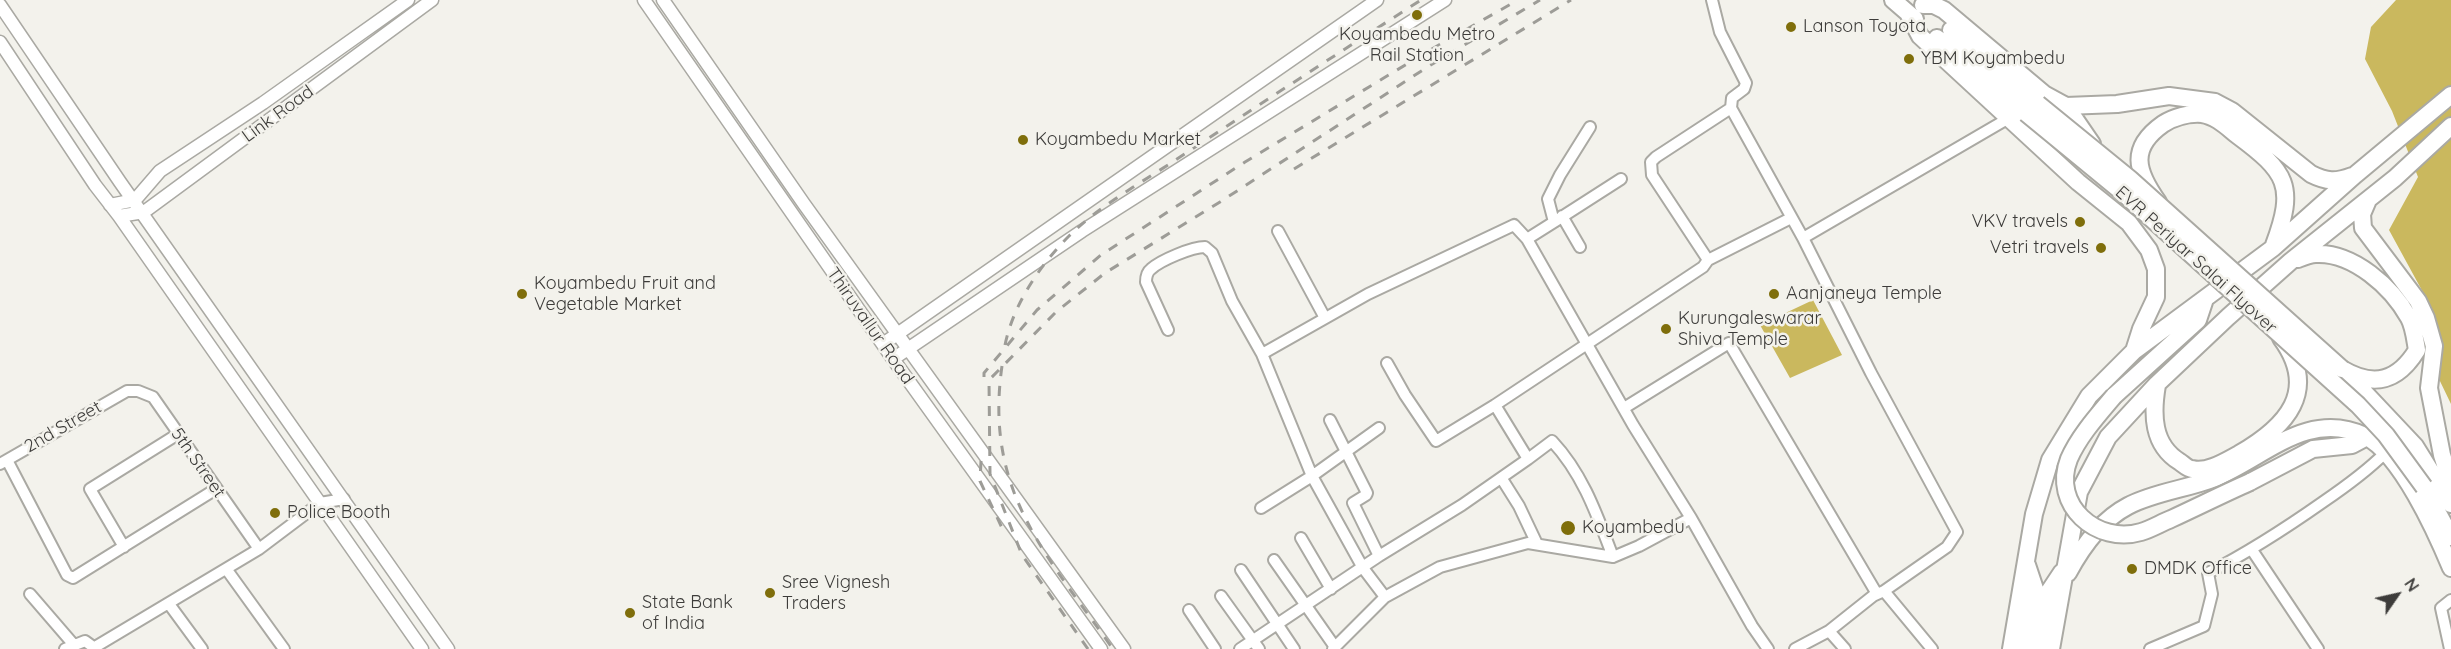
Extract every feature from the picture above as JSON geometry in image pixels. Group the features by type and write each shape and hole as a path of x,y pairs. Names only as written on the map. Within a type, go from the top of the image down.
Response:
{"main road":[{"name":"EVR Periyar Salai Flyover","path":"1893,0 1916,6 1932,24 2358,405 2386,435 2424,487 2451,537"},
{"path":"2078,182 2092,161 2093,146 2066,106 2044,94 1944,10 1935,5 1916,6 1920,36 2078,182 2128,223 2149,250 2156,269 2156,297 2141,328 2134,351"},
{"name":"EVR Periyar Salai Flyover","path":"1932,24 2162,208 2342,369 2415,446 2451,504"},
{"path":"2011,649 2034,514 2050,460 2089,396 2134,351 2273,248 2355,175 2451,95"},
{"path":"2066,106 2117,104 2169,96 2215,102 2232,111 2311,174 2323,180 2336,182 2355,175"},
{"path":"2162,208 2150,191 2142,172 2139,160 2142,143 2151,133 2168,121 2184,115 2203,114 2214,118 2256,148 2276,168 2285,184 2287,201 2273,248"},
{"path":"2051,649 2079,492 2108,437 2157,384 2291,261 2395,178 2451,126"},
{"path":"2369,199 2362,214 2363,228 2418,301 2426,318 2434,346 2430,388 2432,408 2442,455 2451,483"},
{"path":"2291,261 2313,254 2327,254 2355,263 2388,292 2409,318 2417,350 2400,373 2369,380 2342,369"},
{"path":"2205,298 2198,320 2114,396 2088,428 2069,460 2065,485 2073,506 2087,524 2104,533 2122,535 2141,532 2250,482 2313,449 2347,445 2367,437"},
{"path":"2157,384 2154,403 2155,432 2166,449 2175,459 2192,469 2215,467 2263,440 2283,422 2297,397 2299,381 2296,364 2277,332"},
{"path":"2041,594 2048,593 2088,540 2108,520 2127,506 2214,478 2295,435 2317,428 2342,427 2367,437 2385,453 2400,471 2426,512 2451,568"},
{"path":"2026,561 2041,594 2039,649"},
{"path":"2026,649 2041,594"}],"street":[{"path":"110,205 135,200 160,171 263,103 408,0"},
{"name":"Link Road","path":"119,216 144,212 432,0"},
{"name":"Thiruvallur Road","path":"644,0 893,359 1101,649"},
{"path":"663,0 804,204 1124,649"},
{"path":"883,344 1377,0"},
{"path":"893,359 1082,231 1445,0"},
{"path":"1712,0 1720,32 1746,82 1744,89 1732,98 1731,108 1803,238 1871,373 1957,532 1947,546 1829,631 1795,649"},
{"path":"0,5 448,649"},
{"path":"0,42 94,185 119,216 422,649"},
{"path":"1708,260 1652,175 1651,162 1731,108"},
{"path":"1803,238 2009,118"},
{"path":"1580,247 1558,219 1548,199 1590,127"},
{"path":"1527,239 1621,179"},
{"path":"1387,363 1436,441 1588,345 1703,267 1708,260 1791,218"},
{"path":"1262,354 1368,294 1514,225 1527,239 1752,626 1768,649"},
{"path":"1278,231 1325,318"},
{"path":"1168,330 1146,282 1147,274 1151,269 1174,256 1205,247 1212,253 1232,301 1262,354 1312,476 1363,568 1385,597"},
{"path":"1624,408 1729,343 1881,593 1932,649"},
{"name":"5th Street","path":"127,391 138,391 153,398 259,549"},
{"name":"2nd Street","path":"3,462 127,391"},
{"path":"1495,405 1528,459"},
{"path":"1330,420 1367,493 1353,503 1379,556"},
{"path":"1261,508 1312,476 1379,428"},
{"path":"124,547 90,489 178,434"},
{"path":"1240,649 1256,645 1277,624 1379,556 1502,479 1552,441 1578,474 1613,557"},
{"path":"2150,649 2204,626 2212,594 2208,573 2252,550 2367,471 2385,453"},
{"path":"3,462 70,577 77,576 216,489"},
{"path":"1502,479 1519,506 1537,544"},
{"path":"30,594 69,647 85,641 96,648 227,570 259,549 320,502 344,499"},
{"path":"1274,560 1334,648 1385,597 1440,567 1528,543 1613,557 1691,518"},
{"path":"1301,538 1331,589"},
{"path":"2252,550 2318,649"},
{"path":"227,570 284,649"},
{"path":"1241,570 1294,649"},
{"path":"1221,596 1256,645"},
{"path":"2450,649 2441,608 2451,600"},
{"path":"169,604 202,649"},
{"path":"1189,610 1215,649"},
{"path":"1829,631 1845,649"}],"shaded area":[{"path":"2396,0 2451,0 2451,404 2438,377 2431,307 2389,230 2418,177 2392,111 2365,59 2371,27"},
{"path":"1813,300 1842,355 1790,378 1760,325"}],"railway":[{"path":"1005,345 1014,315 1029,286 1069,236 1094,214 1421,0"},
{"path":"984,377 984,373 1037,310 1101,255 1245,162 1430,50 1518,0"},
{"path":"1088,649 1022,555 990,474 989,380 1056,312 1105,273 1220,202 1429,66 1540,0"},
{"path":"1294,169 1571,0"},
{"path":"1002,366 999,410 1002,450 1012,485 1026,519 1044,551 1113,649"},
{"path":"981,461 980,481 1003,530"}],"place":[{"name":"Koyambedu Metro Rail Station","path":"1417,15"},
{"name":"Lanson Toyota","path":"1791,27"},
{"name":"YBM Koyambedu","path":"1909,59"},
{"name":"Koyambedu Market","path":"1023,140"},
{"name":"VKV travels","path":"2080,222"},
{"name":"Vetri travels","path":"2101,248"},
{"name":"Koyambedu Fruit and Vegetable Market","path":"522,294"},
{"name":"Aanjaneya Temple","path":"1774,294"},
{"name":"Kurungaleswarar Shiva Temple","path":"1666,329"},
{"name":"Police Booth","path":"275,513"},
{"name":"Koyambedu","path":"1568,528"},
{"name":"DMDK Office","path":"2132,569"},
{"name":"Sree Vignesh Traders","path":"770,593"},
{"name":"State Bank of India","path":"630,613"}]}
